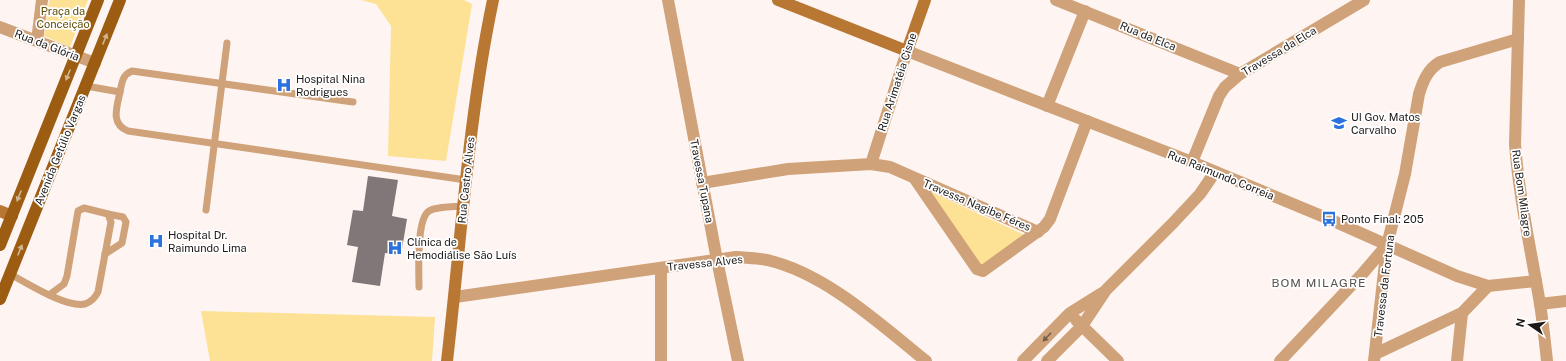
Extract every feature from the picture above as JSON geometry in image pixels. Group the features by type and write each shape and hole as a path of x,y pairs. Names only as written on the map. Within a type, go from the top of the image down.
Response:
{"main road":[{"name":"Avenida Getúlio Vargas","path":"0,245 98,0"},
{"name":"Avenida Getúlio Vargas","path":"0,299 120,0"}],"street":[{"path":"37,41 42,0"},
{"name":"Rua Castro Alves","path":"447,361 475,95 492,0"},
{"name":"Travessa Tupana","path":"668,0 702,183 738,361"},
{"name":"Rua Arimatéia Cisne","path":"871,164 924,0"},
{"name":"Rua da Elca","path":"1056,0 1240,74"},
{"name":"Travessa da Elca","path":"1192,162 1219,96 1225,87 1240,74 1364,0"},
{"name":"Rua Bom Milagre","path":"1519,0 1515,150 1518,185 1540,304 1547,361"},
{"path":"782,1 907,51"},
{"path":"1047,106 1085,11"},
{"name":"Rua da Glória","path":"0,27 95,63"},
{"name":"Travessa da Fortuna","path":"1374,358 1387,246 1405,174 1419,94 1427,74 1440,62 1518,39"},
{"name":"Rua Raimundo Correia","path":"907,51 1192,162 1329,219 1457,276 1488,286 1536,281"},
{"name":"Travessa Nagibe Féres","path":"915,179 977,269 983,271 1038,232 1050,219 1087,121"},
{"name":"Travessa Nagibe Féres","path":"702,183 788,169 871,164 890,167 1038,232"},
{"path":"1047,361 1082,326 1106,290 1200,194 1215,172"},
{"path":"0,211 12,216"},
{"path":"1280,361 1364,273 1387,246"},
{"name":"Travessa Alves","path":"454,297 717,260 736,258 766,260 787,266 808,275 835,291 926,361"},
{"path":"661,268 661,361"},
{"path":"1374,358 1426,329 1462,313 1488,286"},
{"path":"1023,361 1070,313 1106,290"},
{"path":"1540,304 1566,301"},
{"path":"1070,313 1118,361"},
{"path":"1457,361 1462,313"}],"lane":[{"path":"206,210 227,43"},
{"path":"353,102 132,71 124,76 122,80 116,118 117,123 123,129 466,180"},
{"path":"86,86 120,92"},
{"path":"419,287 421,226 425,215 432,210 464,206"},
{"path":"49,295 64,284 67,276 78,211 84,208 123,218 126,222 122,242 105,254"},
{"path":"10,274 49,295 70,303 84,304 94,300 98,292 111,222 108,214"}],"green space":[{"name":"Praça da Conceição","path":"49,0 88,0 70,47 44,36"},
{"path":"361,0 464,0 472,4 446,161 388,156 391,26 376,4"},
{"path":"929,191 1025,235 980,270"},
{"path":"201,311 435,317 432,361 210,361"}],"building":[{"path":"368,176 398,180 392,216 407,219 401,255 385,253 380,286 352,282 358,247 347,245 353,210 363,211"}],"place":[{"name":"Hospital Nina Rodrigues","path":"284,85"},
{"name":"UI Gov. Matos Carvalho","path":"1339,123"},
{"name":"Ponto Final: 205","path":"1329,219"},
{"name":"Hospital Dr. Raimundo Lima","path":"156,241"},
{"name":"Clínica de Hemodiálise São Luís","path":"395,248"}],"district":[{"name":"BOM MILAGRE","path":"1319,283"}]}
